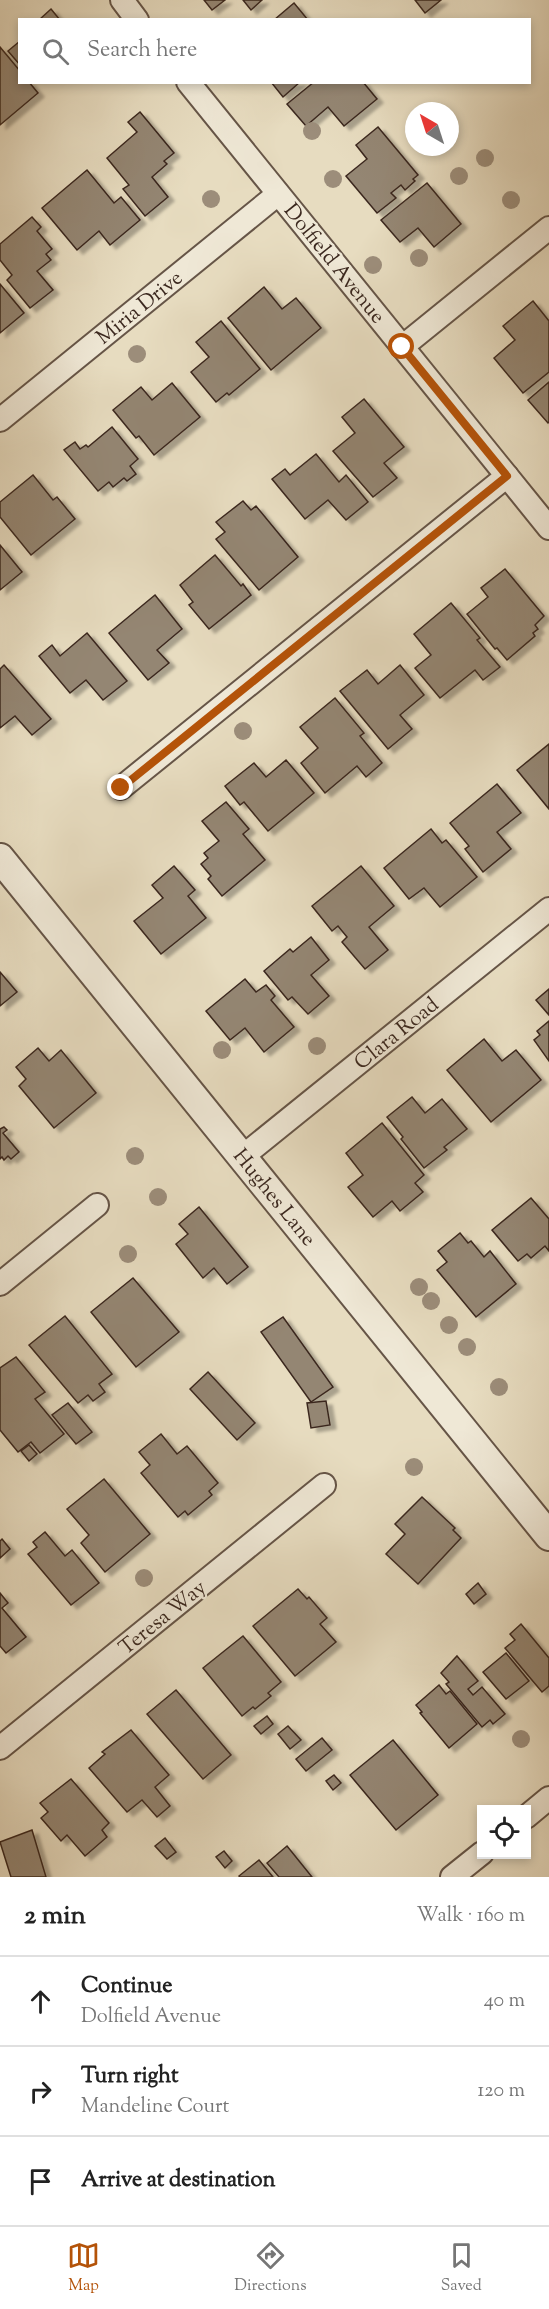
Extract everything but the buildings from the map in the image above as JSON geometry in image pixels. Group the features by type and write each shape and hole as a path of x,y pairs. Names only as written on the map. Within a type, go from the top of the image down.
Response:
{"street":[{"path":"122,0 136,18"},
{"name":"Dolfield Avenue","path":"190,84 549,528"},
{"name":"Miria Drive","path":"0,420 278,194"},
{"path":"402,347 549,228"},
{"path":"121,788 507,476"},
{"name":"Hughes Lane","path":"0,858 549,1536"},
{"name":"Clara Road","path":"242,1157 549,909"},
{"path":"0,1284 97,1205"},
{"name":"Teresa Way","path":"0,1748 324,1485"},
{"path":"531,1813 549,1798"},
{"path":"452,1877 477,1857"}],"route":[{"path":"121,788 507,476 402,347"}]}
